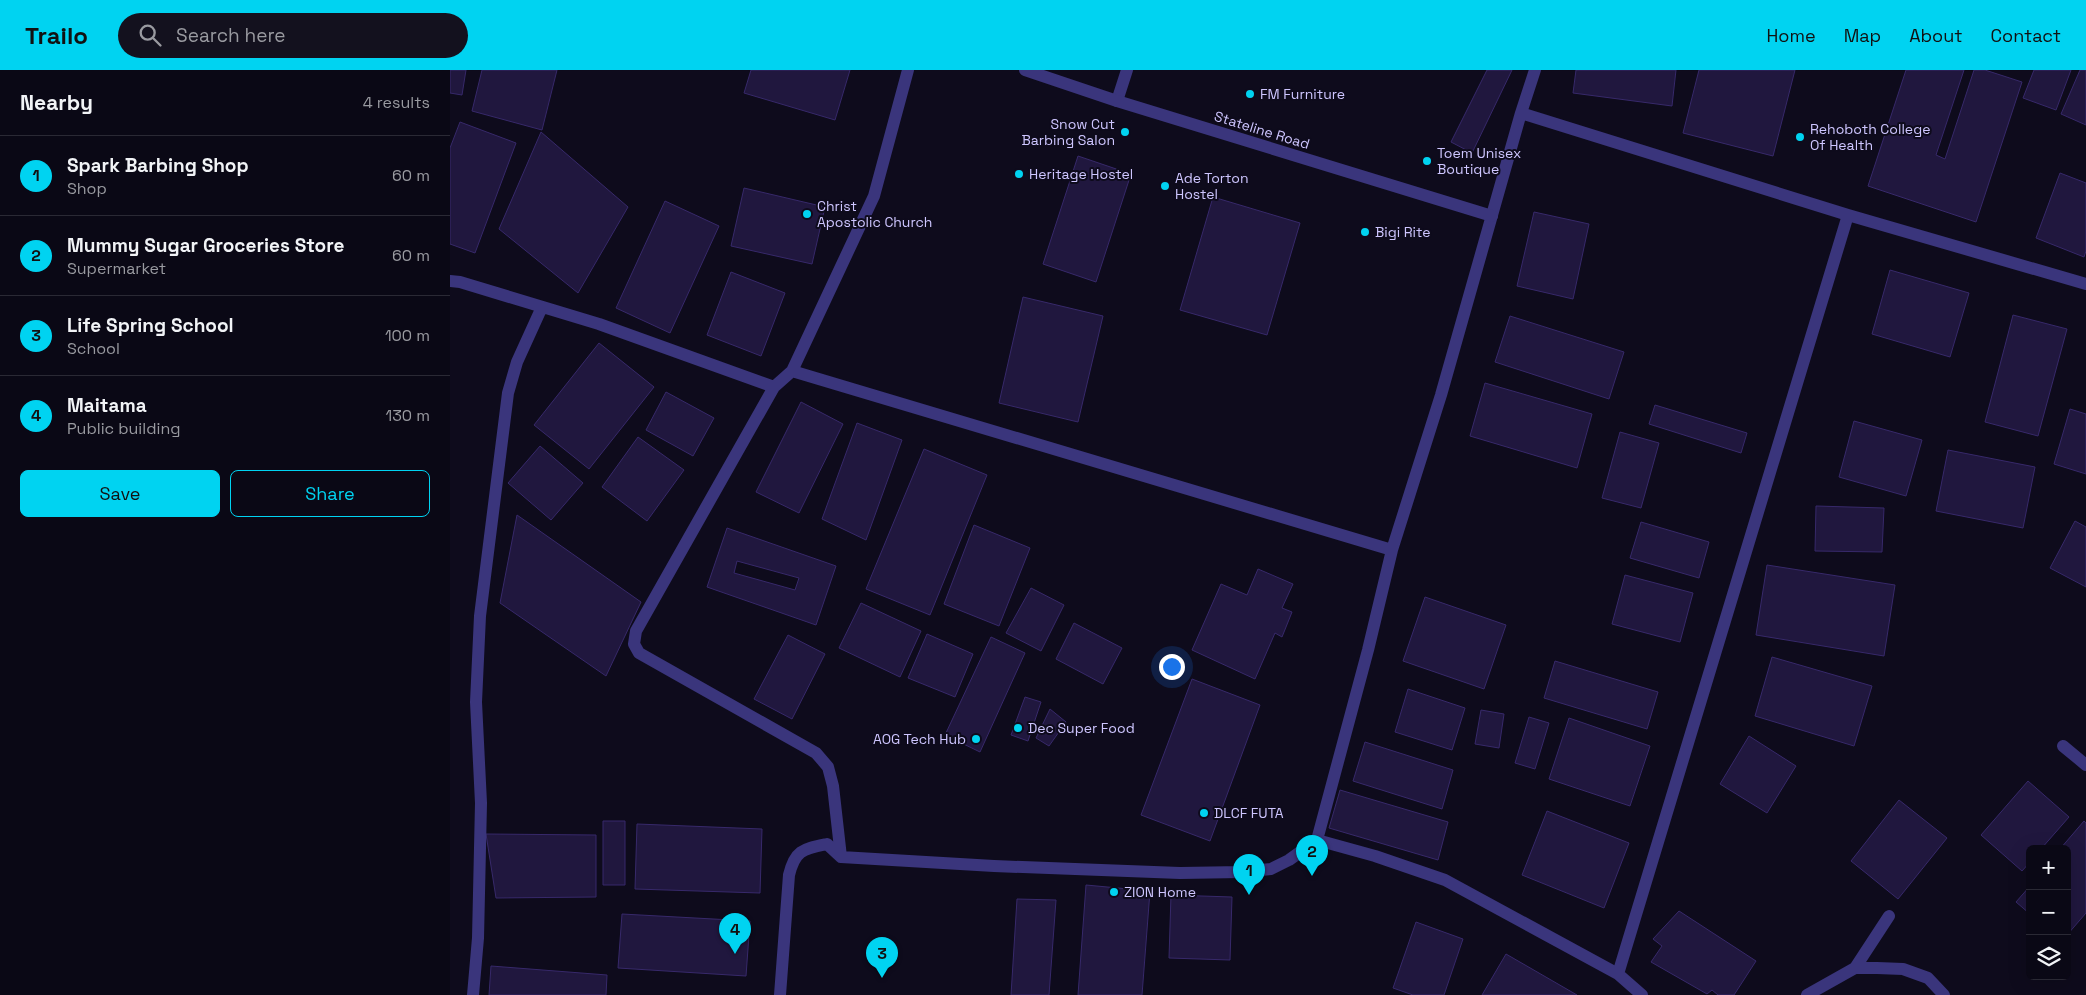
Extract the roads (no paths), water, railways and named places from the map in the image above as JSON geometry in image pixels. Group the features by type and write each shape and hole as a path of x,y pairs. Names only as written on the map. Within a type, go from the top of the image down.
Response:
{"street":[{"path":"841,857 833,786 828,767 816,753 639,653 634,644 636,631 774,387 792,371 874,196 908,70"},
{"name":"Stateline Road","path":"1024,70 1117,101 1492,216"},
{"path":"1117,101 1127,70"},
{"path":"780,995 789,875 792,860 804,849 827,844 841,857 994,866 1180,873 1242,872 1271,869 1289,860 1317,840 1368,650 1392,550 1441,395 1521,113 1535,70"},
{"path":"1521,113 1848,215 2086,284"},
{"path":"1618,974 1848,215"},
{"path":"450,281 599,324 774,387"},
{"path":"472,995 478,938 481,813 476,702 480,616 508,393 517,362 542,307"},
{"path":"792,371 1392,550"},
{"path":"2063,746 2086,765"},
{"path":"1317,840 1375,856 1445,880 1618,974 1642,995"},
{"path":"1807,995 1855,968 1889,916"},
{"path":"1855,968 1903,969 1928,978 1944,995"}],"place":[{"name":"FM Furniture","path":"1250,94"},
{"name":"Snow Cut Barbing Salon","path":"1125,132"},
{"name":"Rehoboth College Of Health","path":"1800,137"},
{"name":"Toem Unisex Boutique","path":"1427,161"},
{"name":"Heritage Hostel","path":"1019,174"},
{"name":"Ade Torton Hostel","path":"1165,186"},
{"name":"Christ Apostolic Church","path":"807,214"},
{"name":"Bigi Rite","path":"1365,232"},
{"name":"Dec Super Food","path":"1018,728"},
{"name":"AOG Tech Hub","path":"976,739"},
{"name":"DLCF FUTA","path":"1204,813"},
{"name":"Mummy Sugar Groceries Store","path":"1312,876"},
{"name":"ZION Home","path":"1114,892"},
{"name":"Spark Barbing Shop","path":"1249,895"},
{"name":"Maitama","path":"735,954"},
{"name":"Life Spring School","path":"882,978"}]}
